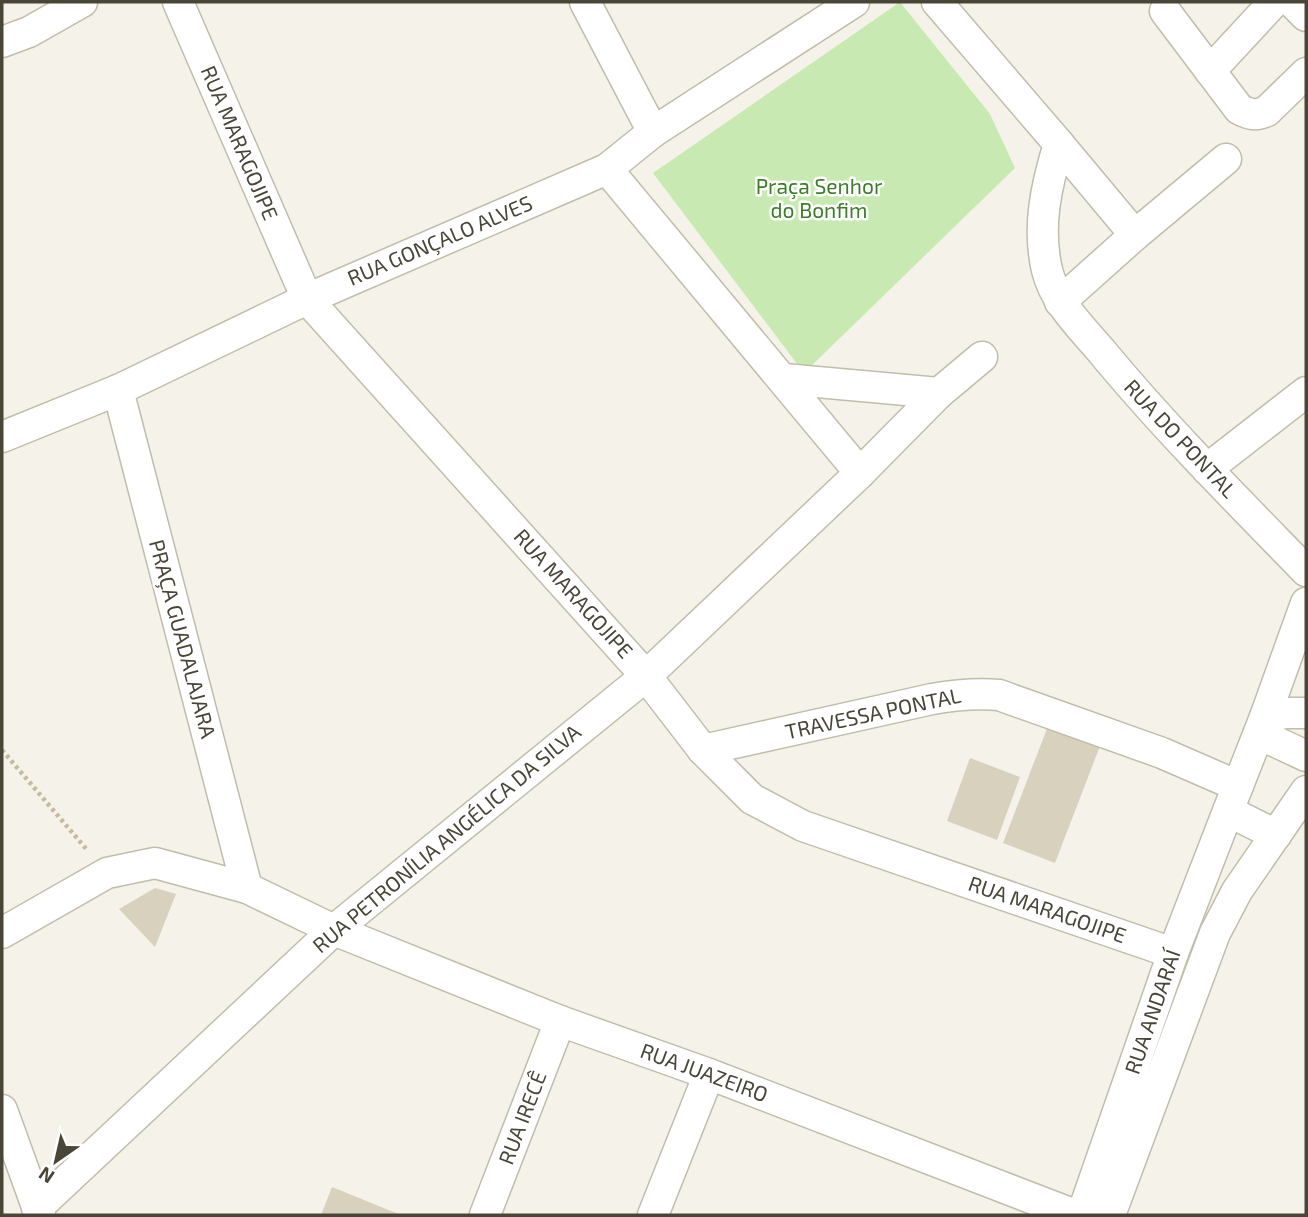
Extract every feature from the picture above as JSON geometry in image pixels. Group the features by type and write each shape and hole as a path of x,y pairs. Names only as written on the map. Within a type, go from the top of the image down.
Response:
{"street":[{"path":"2,42 29,32 82,2"},
{"name":"RUA MARAGOJIPE","path":"178,2 307,299 646,676 703,750 752,799 803,826 1173,953"},
{"path":"585,2 653,132"},
{"name":"RUA GONÇALO ALVES","path":"2,436 118,390 307,299 607,169 653,132 854,2"},
{"path":"937,2 1135,235"},
{"path":"1210,71 1274,2"},
{"path":"1292,2 1306,16"},
{"path":"1166,5 1210,71 1239,109 1248,114 1267,111 1306,73"},
{"path":"1059,144 1043,209 1043,245 1048,272 1060,302 1226,159"},
{"path":"607,169 860,473 939,393 982,356"},
{"name":"RUA DO PONTAL","path":"1060,302 1132,388 1306,571"},
{"path":"784,379 939,393"},
{"name":"PRAÇA GUADALAJARA","path":"118,390 247,888"},
{"path":"1207,469 1306,392"},
{"name":"RUA PETRONÍLIA ANGÉLICA DA SILVA","path":"38,1212 334,930 646,676 860,473"},
{"path":"1306,603 1233,798 1276,835 1306,791"},
{"name":"TRAVESSA PONTAL","path":"703,750 932,699 983,693 999,695 1162,753 1233,798"},
{"path":"1262,725 1286,713 1306,713"},
{"path":"1262,725 1306,756"},
{"name":"RUA ANDARAÍ","path":"1082,1215 1173,953 1233,798"},
{"name":"RUA ANDARAÍ","path":"1111,1215 1215,933 1237,891 1276,835"},
{"name":"RUA JUAZEIRO","path":"2,933 107,873 155,863 247,888 334,930 560,1021 709,1074 1075,1215"},
{"name":"RUA IRECÊ","path":"485,1215 560,1021"},
{"path":"653,1215 709,1074"},
{"path":"2,1110 38,1212"}],"path":[{"path":"2,750 107,873"}],"green space":[{"name":"Praça Senhor do Bonfim","path":"900,2 990,114 1015,168 804,373 653,173"}],"building":[{"path":"1048,726 1100,746 1055,863 1003,843"},
{"path":"970,758 1020,777 997,840 947,821"},
{"path":"155,888 176,894 155,947 119,909"},
{"path":"332,1187 401,1215 321,1215"}]}
